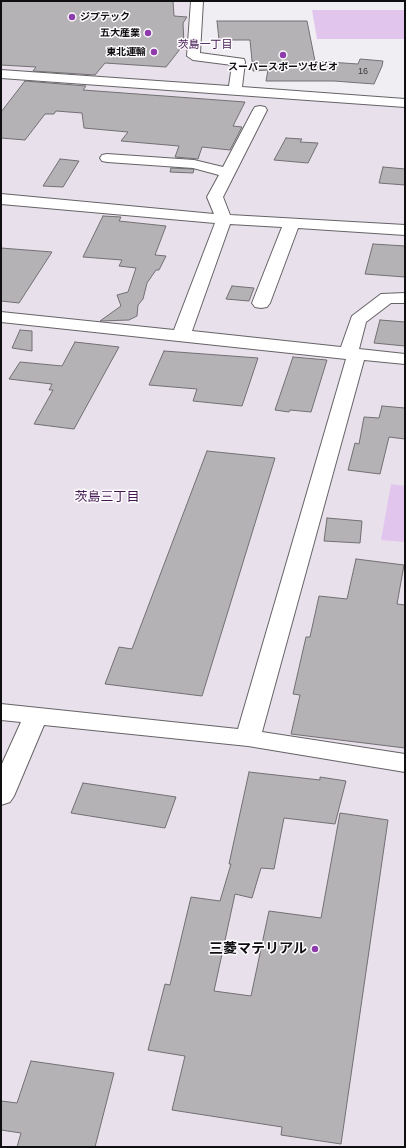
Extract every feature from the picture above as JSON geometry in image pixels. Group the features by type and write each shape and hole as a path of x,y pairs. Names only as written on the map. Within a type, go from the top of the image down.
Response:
{"street":[{"path":"197,1 193,56 239,62 235,91"},
{"path":"1,74 405,103"},
{"path":"181,336 224,219 215,197 260,110"},
{"path":"107,158 194,164 227,173"},
{"path":"1,199 224,219 405,230"},
{"path":"261,303 292,223"},
{"path":"248,738 352,354 358,320 387,298 405,298"},
{"path":"1,317 405,360"},
{"path":"1,712 35,717 248,738 405,763"},
{"path":"1,796 35,717"}],"shaded area":[{"path":"1,1 189,1 186,58 230,63 228,93 405,107 405,1147 1,1147"},
{"path":"312,10 405,10 405,39 317,39"},
{"path":"391,484 405,486 405,542 381,540"}],"building":[{"path":"1,1 173,1 174,16 187,17 183,23 184,44 166,67 105,63 95,75 33,71 36,67 1,65"},
{"name":"スーパースポーツゼビオ","path":"217,21 307,21 315,61 358,64 360,59 383,61 382,66 374,84 334,81 266,81 268,70 253,71 250,40 219,40"},
{"path":"25,81 86,86 83,90 245,102 233,126 242,127 230,150 202,147 198,159 175,157 179,146 121,141 128,132 84,128 82,113 56,111 54,114 45,114 25,140 1,138 1,112"},
{"path":"286,138 302,139 300,142 318,143 308,163 274,160"},
{"path":"60,159 79,161 63,187 43,186"},
{"path":"383,167 405,169 405,185 379,183"},
{"path":"171,168 194,170 193,173 170,172"},
{"path":"103,216 121,217 119,221 166,226 155,255 166,256 159,270 156,270 147,283 143,299 138,305 137,316 129,320 100,321 121,306 117,295 128,292 136,268 119,266 122,260 83,257"},
{"path":"373,244 405,246 405,277 365,274"},
{"path":"1,248 52,252 19,303 1,301"},
{"path":"232,286 254,288 249,301 226,299"},
{"path":"380,320 405,322 405,346 374,343"},
{"path":"20,330 32,331 32,351 12,348"},
{"path":"75,342 119,347 74,429 34,424 53,390 49,390 52,384 9,379 20,362 62,366"},
{"path":"164,351 258,358 242,406 193,401 197,389 149,385"},
{"path":"293,357 327,360 311,412 290,410 289,412 275,410"},
{"path":"382,406 405,408 405,439 389,437 380,474 348,470 355,443 359,444 364,417 379,418"},
{"path":"207,451 275,458 202,696 105,684 119,647 132,649"},
{"path":"327,518 362,521 360,543 324,541"},
{"path":"356,559 404,565 397,604 405,605 405,748 291,734 300,695 293,694 306,637 310,637 319,596 347,599"},
{"path":"249,772 320,780 320,777 346,781 335,824 284,818 274,869 261,868 252,898 235,894 214,991 251,996 269,911 321,918 340,813 388,820 341,1144 281,1135 282,1127 172,1110 185,1056 148,1050 165,984 170,985 191,897 220,901 231,864 229,864"},
{"path":"83,783 176,797 165,828 71,813"},
{"path":"31,1061 114,1073 95,1147 17,1147 21,1133 1,1130 1,1101 17,1103"}],"place":[{"name":"ジプテック","path":"72,17"},
{"name":"五大産業","path":"148,33"},
{"name":"東北運輸","path":"154,52"},
{"name":"スーパースポーツゼビオ","path":"283,55"},
{"name":"三菱マテリアル","path":"315,949"}],"district":[{"name":"茨島一丁目","path":"205,45"},
{"name":"茨島三丁目","path":"107,497"}]}
